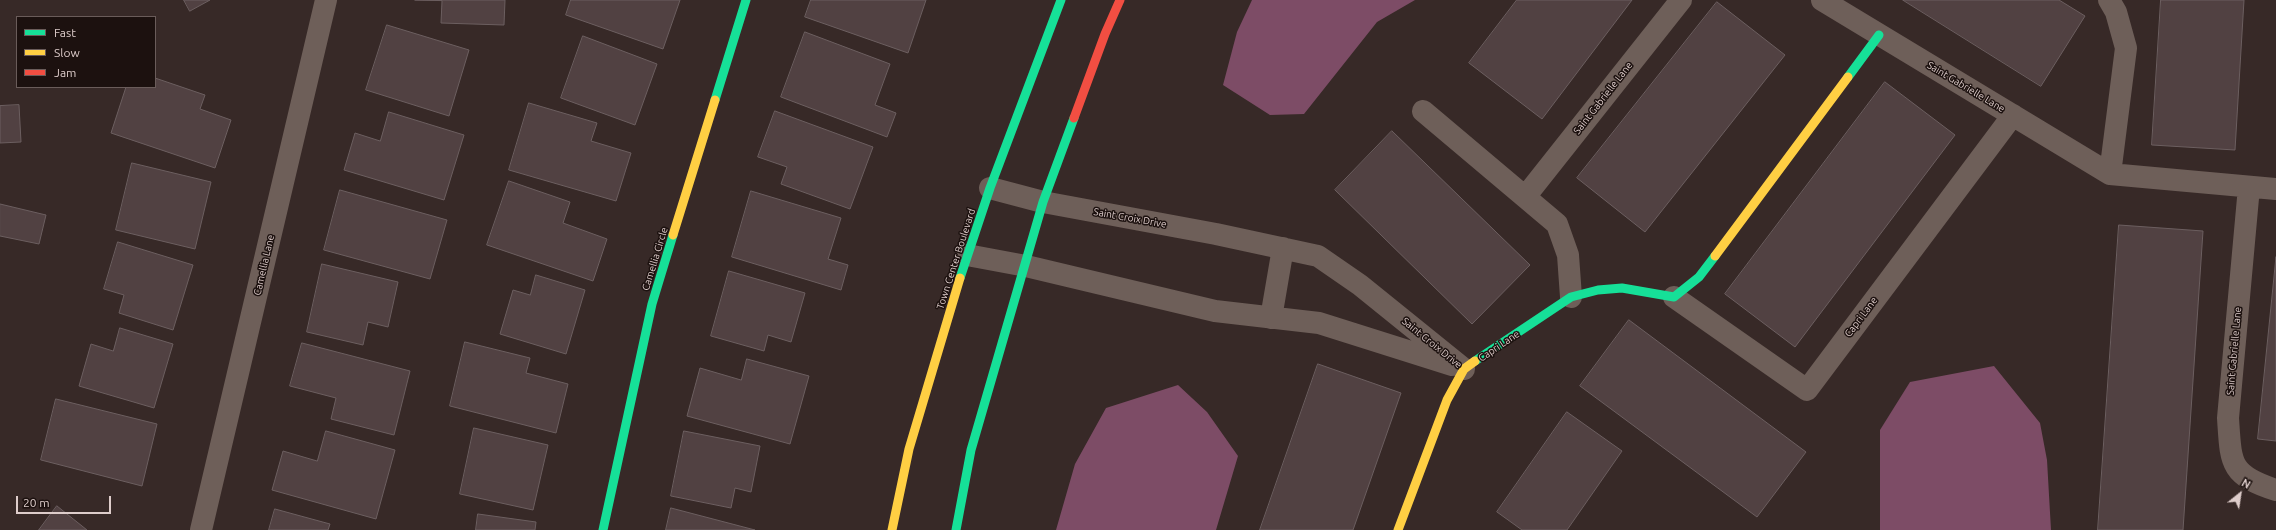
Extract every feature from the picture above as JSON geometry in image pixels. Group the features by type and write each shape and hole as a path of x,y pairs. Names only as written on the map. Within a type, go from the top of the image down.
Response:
{"street":[{"name":"Camellia Lane","path":"201,530 326,0"},
{"name":"Camellia Circle","path":"603,530 652,304 746,0"},
{"name":"Town Center Boulevard","path":"892,530 908,449 967,255 990,188 1061,0"},
{"path":"956,530 971,450 1026,266 1043,202 1105,34 1120,0"},
{"name":"Saint Gabrielle Lane","path":"1525,197 1681,0"},
{"name":"Saint Gabrielle Lane","path":"1822,0 2110,174 2276,189"},
{"path":"2109,0 2116,12 2126,48 2110,174"},
{"path":"1674,297 1699,277 1879,35"},
{"path":"1423,111 1557,224 1568,255 1571,297"},
{"name":"Capri Lane","path":"1398,530 1447,400 1464,369 1571,297 1591,289 1633,288 1674,297 1806,390 2013,115"},
{"name":"Saint Gabrielle Lane","path":"2249,187 2228,418 2230,456 2241,474 2276,490"},
{"name":"Saint Croix Drive","path":"990,188 1043,202 1318,256 1360,285 1464,369"},
{"path":"1271,318 1283,248"},
{"name":"Saint Croix Drive","path":"967,255 1026,266 1215,311 1319,323 1464,369"}],"shaded area":[{"path":"1252,0 1415,0 1377,22 1304,114 1270,115 1223,85 1237,32"},
{"path":"1994,366 2040,423 2047,460 2051,530 1880,530 1880,430 1910,382"},
{"path":"1178,385 1207,412 1238,456 1216,530 1056,530 1075,464 1106,408"}],"building":[{"path":"184,0 210,0 190,11"},
{"path":"415,0 505,0 504,25 441,23 442,1"},
{"path":"571,0 680,0 663,49 566,15"},
{"path":"811,0 926,0 908,53 805,17"},
{"path":"1517,0 1632,0 1542,119 1469,63"},
{"path":"1903,0 2059,0 2085,16 2041,86"},
{"path":"2161,0 2244,0 2235,150 2152,145"},
{"path":"1717,2 1785,55 1645,232 1577,178"},
{"path":"387,25 469,50 449,116 366,90"},
{"path":"805,32 890,64 875,105 896,113 887,137 781,97"},
{"path":"583,36 657,64 635,125 561,98"},
{"path":"156,78 205,95 200,109 231,120 215,168 111,133 126,88 156,88"},
{"path":"1885,82 1955,135 1795,347 1725,294"},
{"path":"529,103 597,123 591,141 631,153 616,201 509,170"},
{"path":"19,105 21,142 0,143 0,106"},
{"path":"775,111 873,147 850,209 781,184 787,167 758,157"},
{"path":"389,112 464,135 444,200 344,170 355,133 380,141"},
{"path":"1392,131 1530,265 1472,324 1335,190"},
{"path":"132,163 211,182 195,249 116,230"},
{"path":"509,181 570,202 563,223 607,239 593,281 487,245"},
{"path":"340,190 447,220 430,279 324,250"},
{"path":"751,191 841,218 828,259 848,265 841,290 732,257"},
{"path":"0,204 46,215 39,244 0,236"},
{"path":"2119,225 2203,231 2183,530 2098,530"},
{"path":"118,242 193,265 173,330 119,313 124,295 104,289"},
{"path":"2276,257 2276,441 2258,439"},
{"path":"322,264 398,282 388,327 368,322 363,345 307,332"},
{"path":"729,271 805,293 791,342 768,335 764,351 711,336"},
{"path":"536,275 585,290 566,354 500,334 513,290 530,295"},
{"path":"1629,320 1806,452 1757,517 1580,386"},
{"path":"120,328 173,344 154,408 79,386 91,344 113,351"},
{"path":"465,342 530,358 526,373 568,384 556,433 450,406"},
{"path":"302,343 410,371 394,435 331,419 336,398 290,386"},
{"path":"747,359 809,376 790,444 687,416 700,368 741,380"},
{"path":"1318,364 1401,393 1353,530 1260,530"},
{"path":"56,399 157,424 142,486 41,460"},
{"path":"1567,412 1622,451 1567,530 1522,530 1497,512"},
{"path":"474,428 548,445 533,510 460,494"},
{"path":"326,431 395,450 376,519 272,490 283,451 317,461"},
{"path":"684,431 760,446 751,492 735,488 731,508 671,496"},
{"path":"57,506 87,530 39,530"},
{"path":"671,508 755,530 666,530"},
{"path":"275,509 330,524 328,530 269,530"},
{"path":"478,514 536,522 535,530 476,530"}],"traffic: fast":[{"path":"715,100 746,0"},
{"path":"960,278 990,188 1061,0"},
{"path":"1848,77 1879,35"},
{"path":"956,530 971,450 1043,202 1074,118"},
{"path":"603,530 652,304 673,235"},
{"path":"1475,361 1571,297 1598,290 1622,288 1674,297 1699,277 1715,256"}],"traffic: slow":[{"path":"1715,256 1848,77"},
{"path":"673,235 715,100"},
{"path":"892,530 909,449 960,278"},
{"path":"1398,530 1447,400 1464,369 1475,361"}],"traffic: jam":[{"path":"1074,118 1105,34 1120,0"}]}
